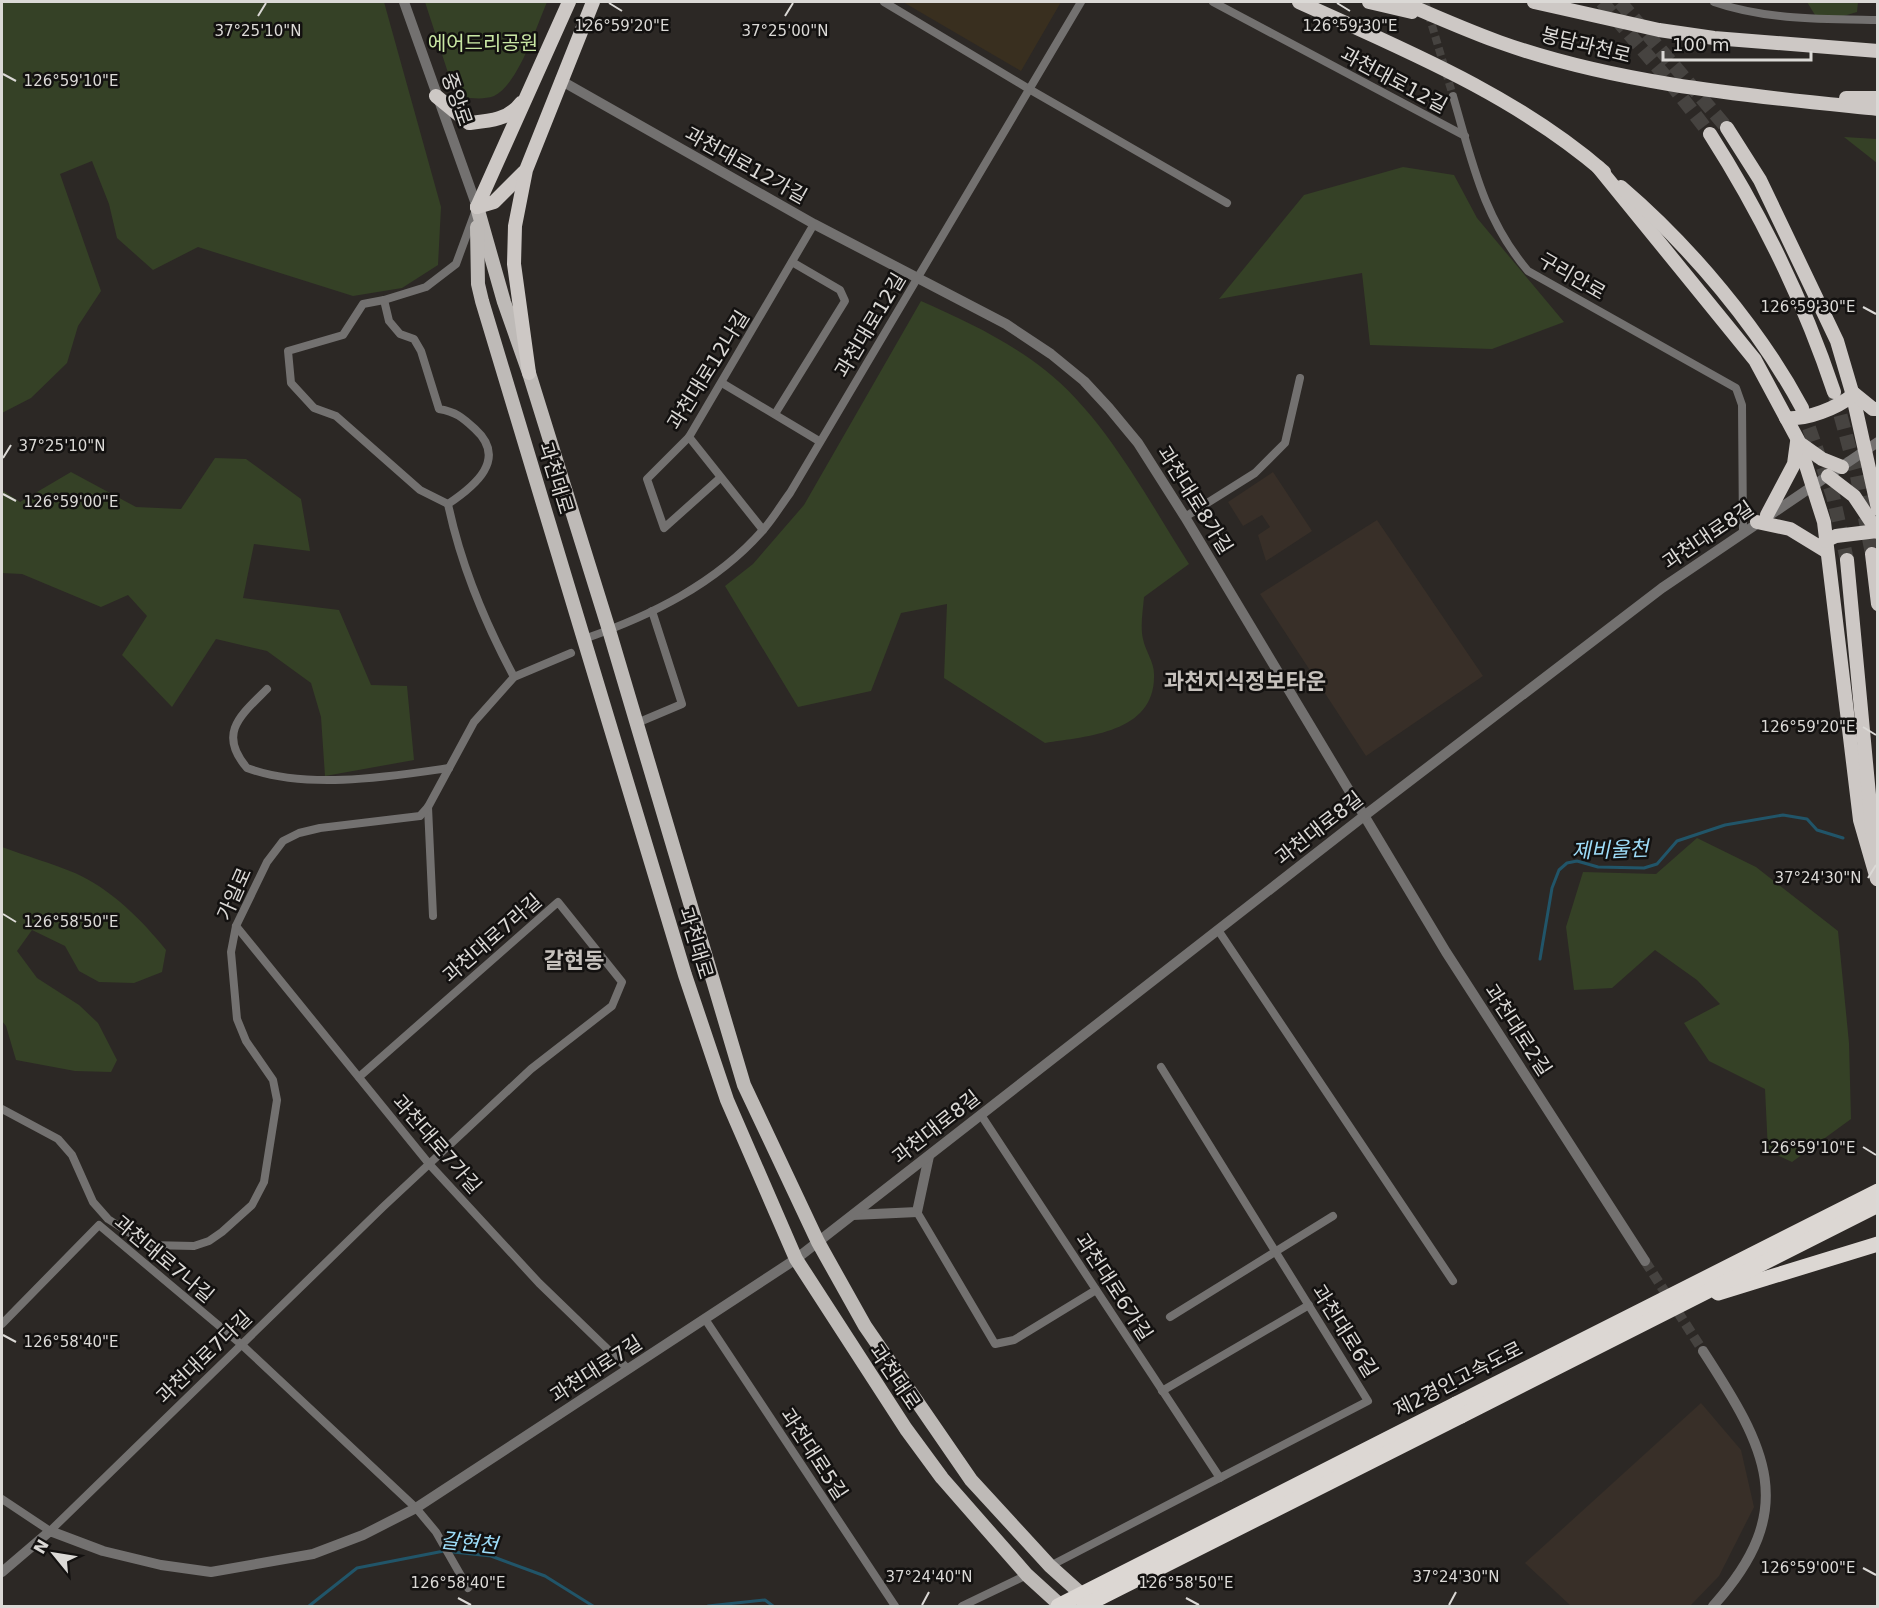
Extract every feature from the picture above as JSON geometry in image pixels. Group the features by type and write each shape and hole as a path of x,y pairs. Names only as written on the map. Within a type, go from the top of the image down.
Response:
{"highway":[{"path":"477,207 569,2"},
{"path":"529,373 514,264 515,226 526,170 593,2"},
{"path":"1299,2 1428,61 1495,96 1544,125 1598,167 1630,195 1698,265 1769,353 1802,408"},
{"path":"1369,2 1443,19"},
{"name":"봉담과천로","path":"1402,2 1500,43 1571,63 1626,75 1769,98 1878,109"},
{"name":"봉담과천로","path":"1534,2 1692,35 1800,47 1878,51"},
{"path":"436,96 469,123 494,121 514,112 526,97"},
{"name":"봉담과천로","path":"1769,98 1878,98"},
{"path":"1727,128 1760,180 1837,341 1852,393 1863,453 1876,498"},
{"path":"1710,134 1741,186 1777,256 1812,331 1834,392"},
{"path":"1598,167 1755,360 1798,441 1821,508 1860,820 1877,880"},
{"path":"477,207 494,202 511,188 526,170"},
{"path":"1786,418 1797,419 1843,403 1852,393"},
{"path":"1852,393 1873,409 1878,409"},
{"path":"1798,441 1822,459 1842,467"},
{"path":"1798,441 1794,464 1762,519 1826,546"},
{"path":"1826,546 1836,536 1877,532 1854,496 1828,476"},
{"path":"1872,554 1878,604"},
{"path":"1847,560 1877,880"},
{"path":"1775,1243 1808,1219 1878,1182"},
{"name":"제2경인고속도로","path":"1084,1606 1878,1191"},
{"name":"제2경인고속도로","path":"1060,1606 1878,1205"},
{"path":"1678,1305 1878,1244"}],"main road":[{"name":"과천대로","path":"477,207 478,284 482,301 685,975 727,1100 796,1259 906,1429 942,1478 1027,1575 1060,1606"},
{"name":"과천대로","path":"477,207 504,302 529,373 609,630 744,1085 818,1242 865,1326 971,1480 1050,1566 1095,1606"},
{"path":"482,301 491,294 496,294 504,302"}],"street":[{"name":"중앙로","path":"404,2 477,207"},
{"path":"884,2 1227,203"},
{"name":"과천대로12길","path":"584,639 638,619 676,599 725,566 763,530 790,493 1081,2"},
{"name":"과천대로12길","path":"1213,2 1464,136"},
{"path":"1714,2 1749,11 1796,17 1878,20"},
{"name":"과천대로12가길","path":"560,80 814,224 917,279"},
{"name":"구리안로","path":"1453,96 1476,176 1491,214 1507,246 1527,271 1736,388 1742,405 1743,532"},
{"path":"448,504 420,490 336,416 314,408 291,383 288,351 343,335 363,304 426,287 456,264 477,207"},
{"name":"과천대로12나길","path":"720,478 664,528 647,479 688,437 814,224"},
{"path":"775,414 844,301 840,290 792,262"},
{"name":"과천대로8가길","path":"917,279 1006,324 1051,354 1084,381 1138,443 1185,517 1364,816"},
{"path":"384,300 389,321 400,334 414,339 421,351 439,409 457,412 485,438 490,455 481,476 470,489 448,504"},
{"path":"1185,517 1255,473 1285,443 1300,378"},
{"path":"722,383 819,441"},
{"path":"688,437 763,530"},
{"name":"과천대로8길","path":"796,1259 1364,816 1662,588 1878,442"},
{"path":"448,504 458,549 476,601 514,677"},
{"path":"637,723 682,704 652,612"},
{"path":"434,916 428,807 474,722 514,677 571,653"},
{"path":"267,689 233,728 232,740 247,768 276,777 367,780 449,768"},
{"name":"가일로","path":"2,1109 58,1138 72,1155 93,1202 108,1219 148,1245 194,1246 209,1241 252,1206 264,1182 277,1100 273,1080 246,1041 237,1019 231,952 236,926 267,862 283,841 299,833 320,828 413,818 420,816 428,807"},
{"name":"과천대로2길","path":"1364,816 1446,952 1645,1260"},
{"name":"과천대로7라길","path":"359,1077 558,902 622,982 612,1006 531,1069 430,1165"},
{"name":"과천대로7가길","path":"236,926 430,1165 539,1283 628,1369"},
{"path":"1218,930 1453,1281"},
{"name":"과천대로6길","path":"1050,1566 1368,1401 1161,1066"},
{"name":"과천대로6가길","path":"981,1115 1220,1478"},
{"path":"929,1156 917,1212 995,1344 1014,1340 1096,1290"},
{"name":"과천대로7다길","path":"2,1572 50,1531 383,1207 430,1165"},
{"path":"853,1215 917,1212"},
{"path":"1170,1317 1332,1216"},
{"name":"과천대로7나길","path":"2,1324 99,1225 242,1346 416,1508"},
{"name":"과천대로7길","path":"2,1499 50,1531 103,1551 160,1565 211,1572 313,1554 363,1535 416,1508 796,1259"},
{"path":"1162,1391 1309,1305"},
{"name":"과천대로5길","path":"705,1319 895,1606"},
{"path":"1703,1351 1740,1410 1757,1444 1766,1489 1762,1525 1751,1556 1742,1573 1713,1606"},
{"path":"416,1508 436,1532 468,1588"},
{"path":"962,1606 1027,1575"}],"shaded area":[{"path":"903,2 1061,2 1021,71"},
{"path":"1273,472 1312,531 1266,561 1258,535 1270,527 1262,515 1243,526 1228,502"},
{"path":"1377,520 1483,676 1366,756 1260,594"},
{"path":"1701,1403 1741,1450 1754,1507 1719,1576 1690,1606 1571,1606 1525,1563"}],"green space":[{"path":"2,2 384,2 441,207 438,265 402,288 353,296 198,247 153,270 117,238 109,204 92,161 60,174 101,291 78,326 67,363 31,398 2,413"},
{"name":"에어드리공원","path":"425,2 547,2 526,54 511,80 494,96 478,98 461,97 452,85"},
{"path":"1807,2 1858,2 1857,12 1820,23"},
{"path":"1844,137 1877,139 1877,163"},
{"path":"1403,167 1454,175 1477,218 1564,322 1492,349 1370,345 1362,273 1219,299 1304,195"},
{"path":"921,301 1000,340 1031,359 1067,389 1106,435 1189,564 1144,597 1142,634 1154,670 1152,694 1144,709 1132,720 1116,728 1099,734 1045,743 944,678 947,604 901,613 871,691 798,707 725,586 753,564 804,505"},
{"path":"215,458 246,459 301,499 310,551 254,544 243,598 339,610 371,685 407,686 414,760 325,776 321,717 311,683 267,651 216,639 172,707 122,655 147,616 128,595 101,607 22,574 2,573 2,490 20,502 71,472 136,507 181,509"},
{"path":"1697,838 1756,867 1838,931 1849,1043 1851,1119 1792,1162 1768,1151 1765,1089 1709,1061 1684,1023 1720,1004 1697,980 1655,950 1612,988 1574,990 1566,927 1583,872 1656,874"},
{"path":"2,847 75,873 101,888 136,917 166,950 162,972 134,983 99,982 79,971 65,946 32,930 17,951 37,978 79,1005 98,1023 117,1060 111,1072 75,1071 16,1060 6,1026 2,1021"}],"waterway":[{"name":"제비울천","path":"1540,959 1552,888 1559,870 1567,863 1577,861 1598,867 1644,868 1657,864 1677,841 1725,825 1783,815 1807,819 1817,830 1843,838"},
{"name":"갈현천","path":"309,1606 357,1568 444,1551 491,1556 545,1576 593,1606"},
{"name":"갈현천","path":"708,1606 765,1600 773,1606"}],"tunnel":[{"path":"1425,2 1453,96"},
{"path":"1602,2 1665,76 1710,134"},
{"path":"1620,2 1727,128"},
{"path":"1835,395 1857,476 1872,554"},
{"path":"1802,408 1833,496 1847,560"},
{"path":"1645,1261 1703,1351"}],"district":[{"name":"과천지식정보타운","path":"1245,681"},
{"name":"갈현동","path":"574,960"}]}
